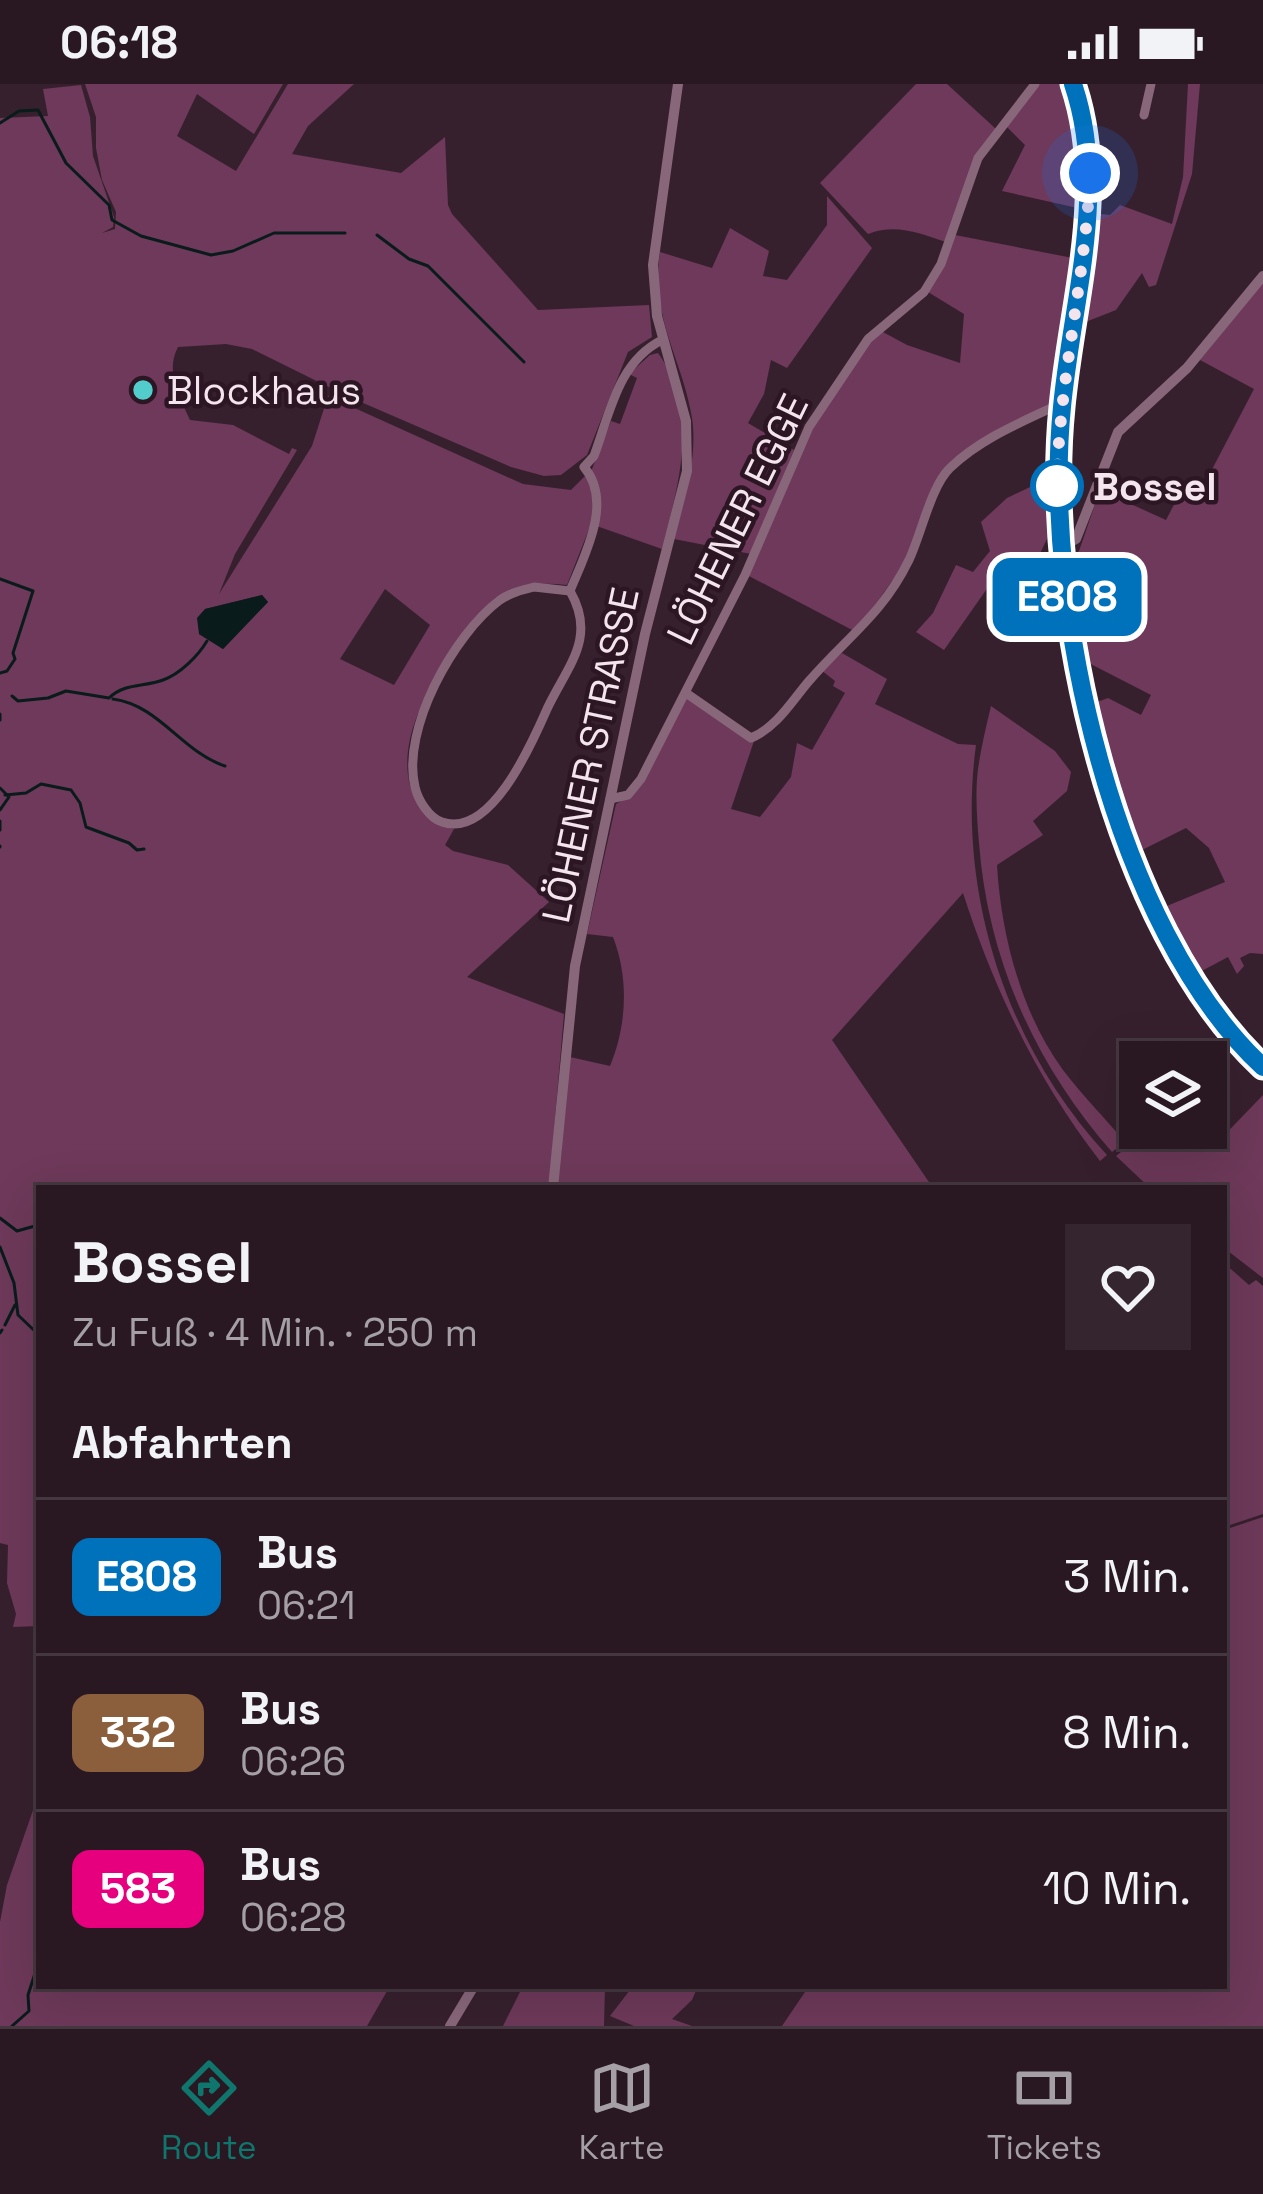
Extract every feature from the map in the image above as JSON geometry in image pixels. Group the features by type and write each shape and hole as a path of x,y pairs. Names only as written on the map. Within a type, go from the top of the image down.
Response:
{"main road":[{"path":"1073,84 1085,129 1088,211 1062,403 1057,495 1077,670 1106,778 1141,879 1208,1005 1263,1067"}],"street":[{"name":"LÖHENER STRASSE","path":"553,1185 574,966 645,634 687,471 681,394 662,340 653,292 678,84"},
{"name":"LÖHENER EGGE","path":"610,800 628,795 641,779 745,575 809,427 868,339 924,292 941,263 978,158 1036,84"},
{"path":"1144,115 1151,84"},
{"path":"1060,548 1076,538 1118,431 1187,368 1263,276"},
{"path":"570,591 596,523 592,476 584,467 594,456 628,365 662,340"},
{"path":"686,693 751,738 767,731 889,596 950,468 999,434 1062,403"},
{"path":"534,587 570,591 584,632 520,768 488,808 460,824 445,824 430,816 415,788 415,732 440,677 465,637 498,602 534,587"},
{"path":"450,2026 472,1989"}],"shaded area":[{"path":"85,84 283,84 254,134 197,94 177,136 236,171 288,84 354,84 308,126 292,154 401,173 445,137 452,214 538,310 649,305 652,337 628,352 587,455 561,475 544,476 511,467 252,349 226,344 178,347 173,374 190,420 233,425 289,454 292,448 297,450 235,554 219,594 312,446 328,396 523,484 571,490 592,469 611,421 620,424 637,378 629,374 658,353 679,399 682,450 662,549 591,524 567,585 519,587 495,600 481,615 422,707 408,749 409,783 415,798 437,822 454,829 445,845 508,865 549,902 467,977 564,1014 549,1185 36,1185 36,1626 13,1627 16,1614 7,1583 8,1545 0,1543 0,118 48,116 43,89 81,85 93,156 114,217 113,227 102,233 115,229 116,212 102,180 96,117","holes":["385,589 430,625 394,685 340,659","262,595 268,602 223,649 199,634 205,609"]},
{"path":"916,84 947,84 996,129 946,242 898,229 868,234 820,183"},
{"path":"1039,84 1067,84 1080,134 1082,209 1002,191 1025,145 1005,125"},
{"path":"1188,84 1200,84 1192,174 1156,285 1149,287 1142,273 1116,310 1078,325 1093,213 1110,215 1120,205 1172,224 1183,177"},
{"path":"827,196 872,248 787,368 771,360 764,394 748,423 794,450 751,554 674,539 689,479 693,433 659,298 660,252 712,268 730,228 769,251 763,276 787,280 827,225"},
{"path":"955,235 1078,259 1056,403 948,467 906,561 856,632 747,575 799,450 868,341 881,331 960,363 964,314 928,292"},
{"path":"1263,283 1263,954 1240,958 1244,966 1237,974 1228,957 1196,974 1162,908 1225,882 1209,848 1186,828 1136,853 1089,705 1108,698 1141,715 1151,695 1079,658 1068,559 1079,551 1100,490 1166,520 1178,497 1195,502 1254,389 1200,360"},
{"path":"1051,477 1054,524 1028,579 998,573 944,650 916,632 933,613 956,565 973,572 990,551 981,522 1007,498"},
{"path":"262,595 268,602 223,649 199,634 197,618 205,609"},
{"path":"842,653 887,679 875,704 958,744 976,745 974,856 996,965 1042,1066 1107,1155 1100,1161 1037,1066 1003,999 963,893 832,1040 931,1185 556,1185 570,1057 610,1066 623,1018 624,985 613,937 587,934 616,804 633,794 687,697 754,741 731,809 760,817 791,777 797,743 812,750 845,693 821,670"},
{"path":"991,706 1055,751 1071,772 1067,791 1033,821 1043,835 997,865 999,891 1016,972 1036,1024 1063,1070 1119,1135 1119,1147 1112,1152 1038,1046 1005,969 984,886 976,797"},
{"path":"1263,1095 1263,1278 1227,1250 1227,1185 1147,1185 1116,1156 1125,1149 1227,1149 1227,1132"},
{"path":"1227,1266 1249,1285 1256,1280 1263,1286 1263,1514 1227,1526"},
{"path":"1263,1517 1263,2026 782,2026 807,1989 1227,1989 1227,1529"},
{"path":"36,1802 36,1989 388,1989 367,2026 0,2026 0,1922 7,1885"},
{"path":"522,1989 605,1989 604,2026 503,2026"},
{"path":"631,1989 697,1989 672,2019 692,2026 634,2026 610,2016"}],"waterway":[{"path":"0,123 19,111 38,110 66,163 109,205 112,220 141,236 211,255 274,233 345,233"},
{"path":"377,235 409,259 428,266 524,362"},
{"path":"0,579 33,591 15,659 0,673"},
{"path":"12,696 18,701 66,691 109,698 169,677 188,664 207,641"},
{"path":"113,699 144,710 225,766"},
{"path":"0,714 0,720"},
{"path":"5,795 26,793 41,784 71,790 86,827 144,849"},
{"path":"0,788 9,797 0,810"},
{"path":"0,821 0,830"},
{"path":"0,1218 17,1231 36,1227"},
{"path":"0,1247 14,1283 18,1315 36,1332"},
{"path":"5,1325 15,1305"},
{"path":"12,2026 29,2011 28,1995 36,1970"}],"bus line":[{"name":"E808","path":"1073,84 1090,173 1062,403 1057,495 1077,670 1106,778 1141,879 1208,1005 1263,1067"}],"place":[{"name":"Blockhaus","path":"143,390"},
{"name":"Bossel","path":"1057,486"}],"route":[{"path":"1057,486 1062,403 1090,173"}]}
